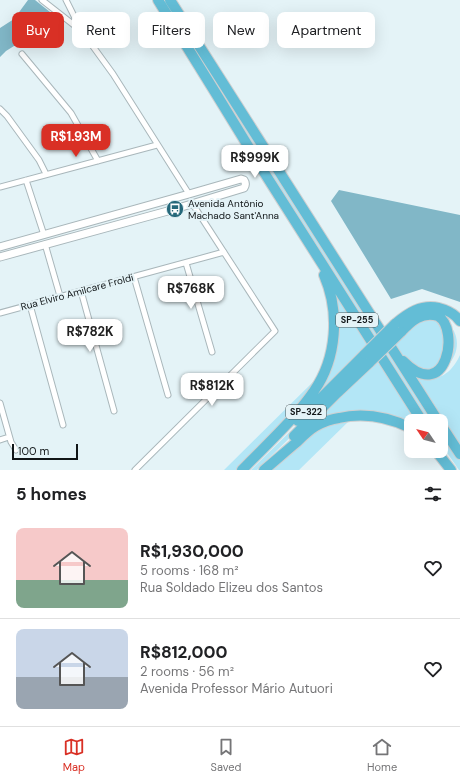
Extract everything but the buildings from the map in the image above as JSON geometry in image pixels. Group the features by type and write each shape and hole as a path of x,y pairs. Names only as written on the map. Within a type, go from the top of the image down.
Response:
{"highway":[{"name":"SP-255","path":"158,0 293,219 418,414"},
{"name":"SP-255","path":"171,0 434,414"},
{"path":"242,470 310,397 322,377 331,349 334,318 331,297 322,272 293,219"},
{"path":"367,358 398,328 407,325 421,316 430,314 439,316 458,326"},
{"path":"393,351 411,369 418,373 427,375 442,372 455,360"},
{"name":"SP-322","path":"248,470 367,358"},
{"name":"SP-322","path":"260,470 336,393 367,358"},
{"path":"264,470 311,429 328,420 367,415 392,420 404,425"},
{"path":"448,436 460,454"},
{"path":"442,458 451,470"},
{"path":"446,458 454,470"}],"street":[{"path":"42,0 72,23"},
{"path":"66,0 72,12"},
{"path":"94,48 113,74 189,194"},
{"path":"22,54 71,113 98,161"},
{"path":"0,109 7,116 39,160 46,174"},
{"path":"0,187 157,145"},
{"path":"0,247 241,178 246,182 244,188 220,196 0,257"},
{"path":"26,180 44,235"},
{"path":"217,186 220,196"},
{"path":"135,470 276,331 192,203"},
{"path":"115,215 118,224"},
{"path":"45,244 60,296"},
{"name":"Rua Elviro Amilcare Froldi","path":"0,313 224,252"},
{"path":"186,263 212,352"},
{"path":"134,277 168,395"},
{"path":"81,291 114,411"},
{"path":"30,305 63,425"},
{"path":"0,403 9,437 16,450"},
{"path":"0,440 9,437"}],"shaded area":[{"path":"28,0 35,0 50,12 19,12"},
{"path":"160,0 166,0 174,12 168,12"},
{"path":"12,20 12,47 0,57 0,28"},
{"path":"190,48 197,48 380,334 374,340"},
{"path":"339,190 460,215 460,302 422,289 391,299 331,201"},
{"path":"329,282 368,346 298,415 331,360"},
{"path":"427,318 446,322 455,332 457,342 456,352 448,365 439,371 432,373 408,364 394,343 408,328"},
{"path":"389,348 431,414 421,414 382,354"},
{"path":"460,355 460,447 448,428 448,414 439,414 413,373 432,378 442,376 453,367"},
{"path":"376,361 383,368 413,414 404,414 404,424 357,413 299,437"},
{"path":"317,378 310,393 238,470 224,470"},
{"path":"320,402 323,405 257,470 251,470"},
{"path":"350,420 299,470 268,470 320,426"},
{"path":"448,439 460,457 459,470 448,454"}],"place":[{"name":"Avenida Antônio Machado Sant'Anna","path":"175,209"}]}
